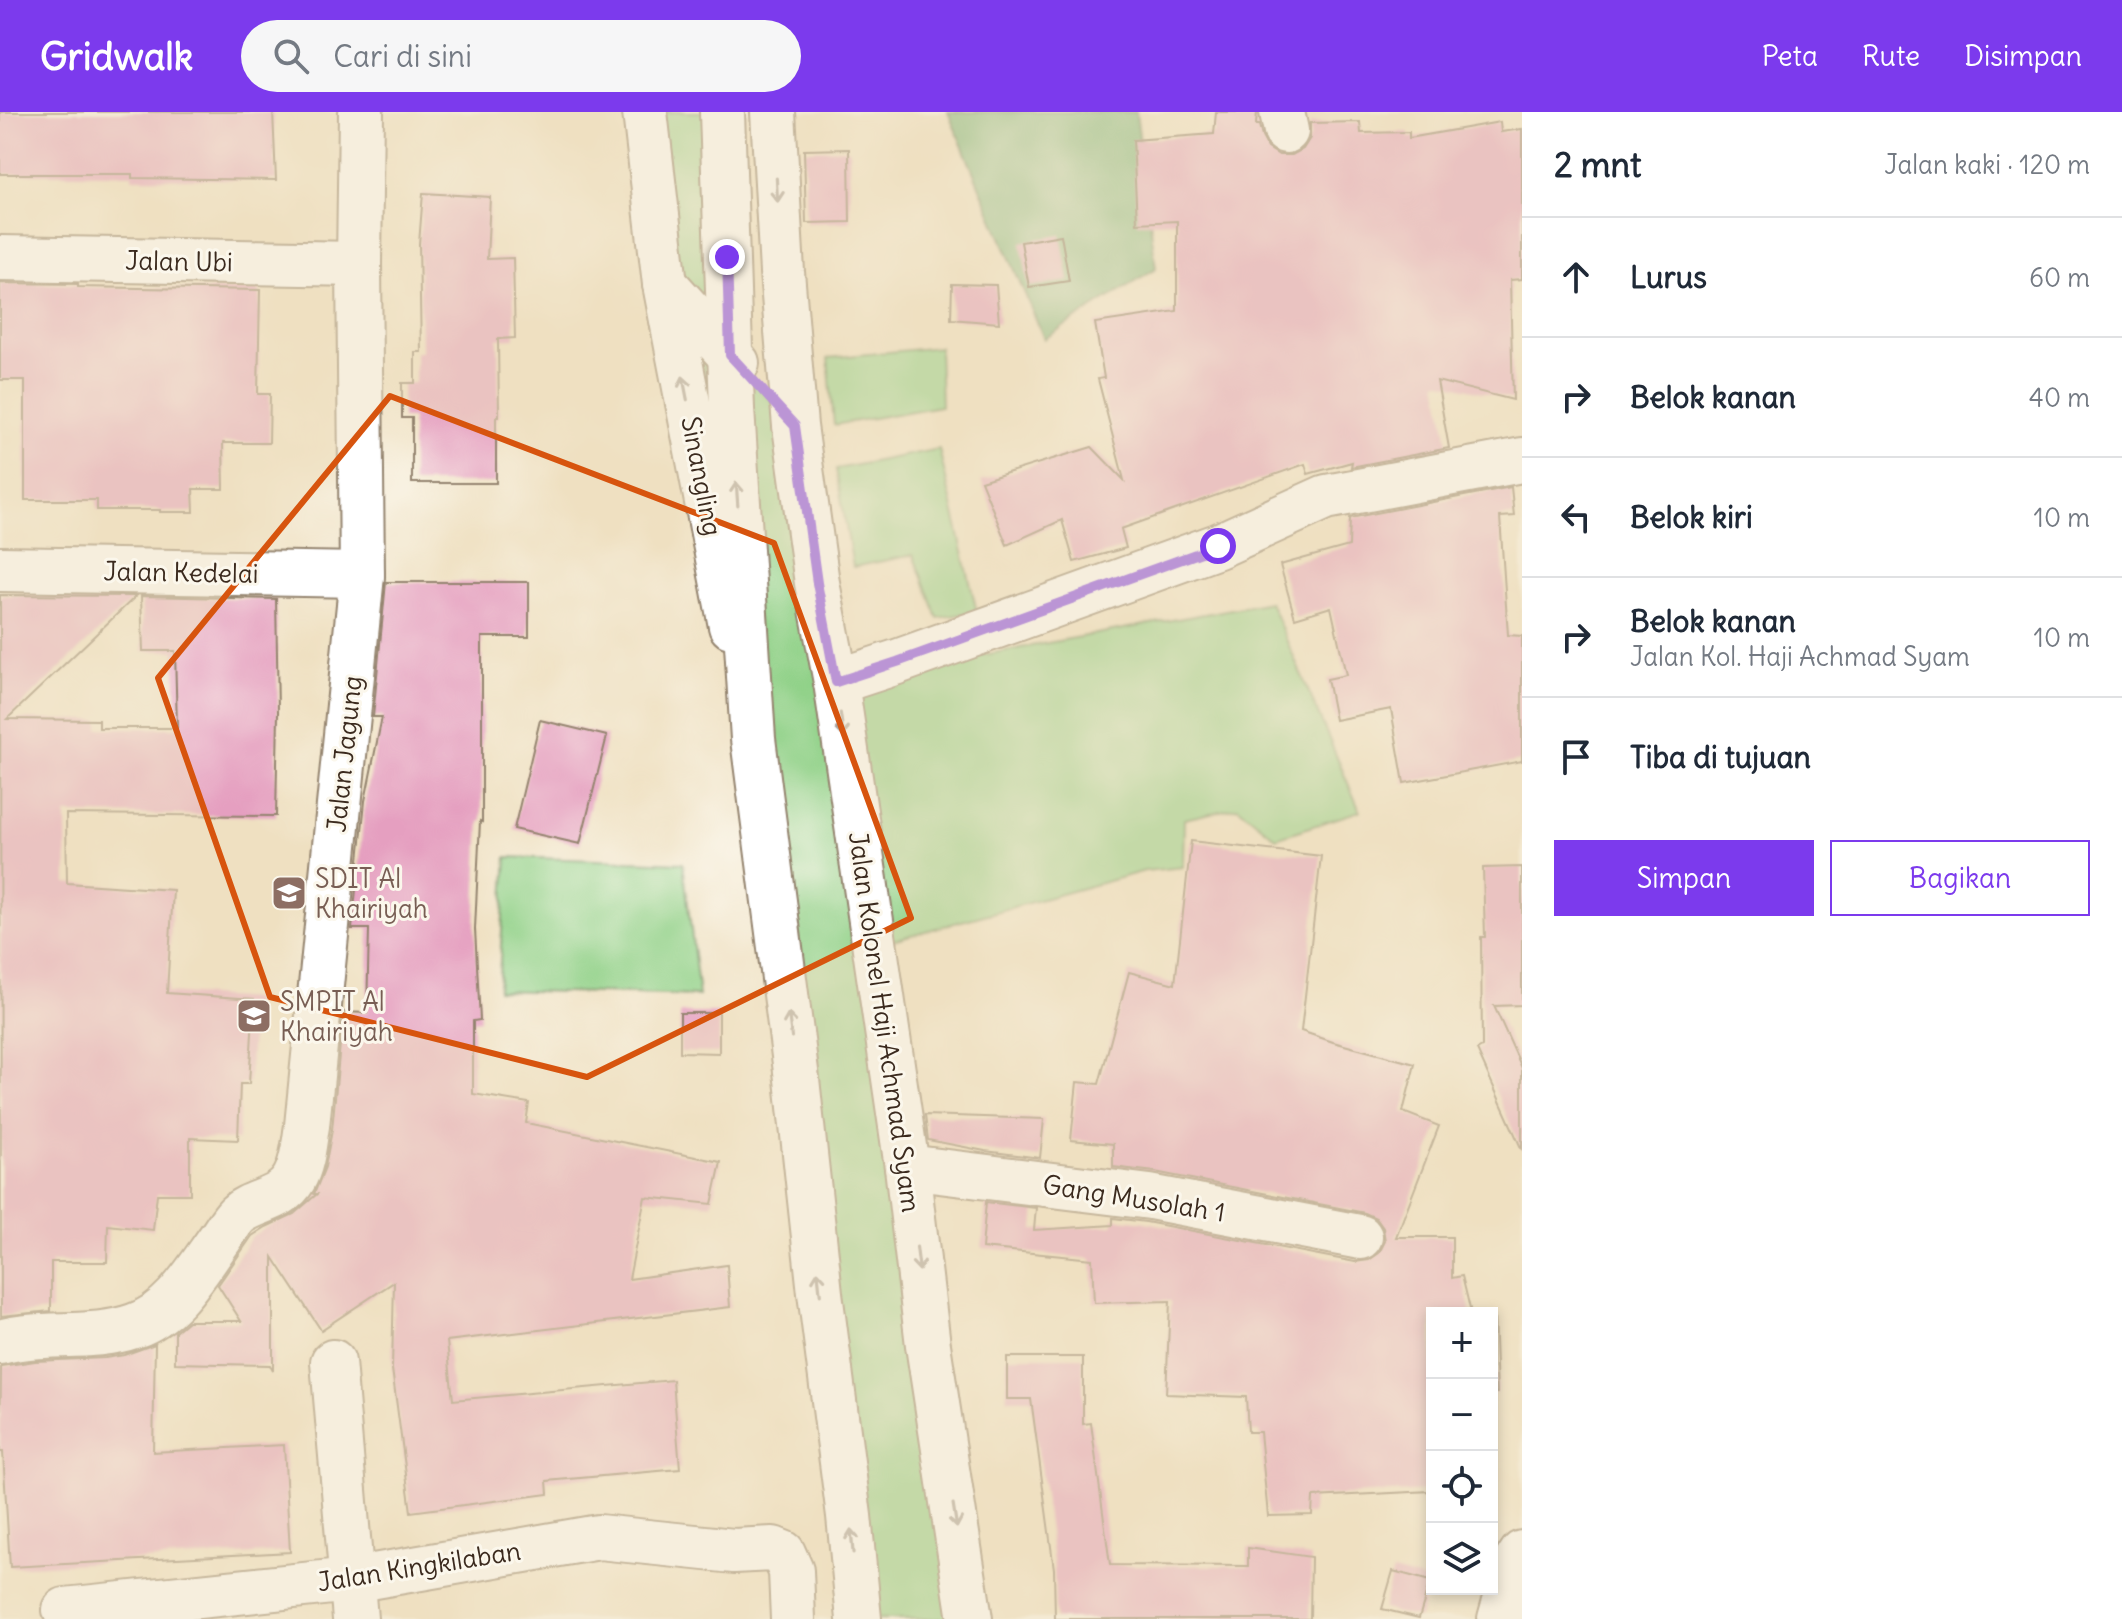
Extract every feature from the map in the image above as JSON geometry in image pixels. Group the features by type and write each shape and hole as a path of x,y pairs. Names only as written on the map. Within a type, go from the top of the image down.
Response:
{"street":[{"name":"Jalan Jagung","path":"0,1342 18,1337 108,1333 136,1326 167,1308 238,1213 277,1196 292,1182 301,1162 362,575 361,112"},
{"name":"Sinangling","path":"645,112 665,284 753,739"},
{"path":"722,112 732,409 753,739 797,1079 859,1619"},
{"name":"Jalan Kolonel Haji Achmad Syam","path":"773,112 795,426 817,583 836,682 907,1167 928,1345 970,1619"},
{"name":"Jalan Ubi","path":"0,258 359,264"},
{"path":"665,284 680,293 704,295 719,288 727,277"},
{"path":"665,284 795,426"},
{"path":"836,682 1218,546 1326,497 1522,460"},
{"name":"Jalan Kedelai","path":"0,569 362,575"},
{"name":"Gang Musolah 1","path":"907,1167 1150,1197 1360,1237"},
{"path":"333,1362 353,1599"},
{"name":"Jalan Kingkilaban","path":"65,1610 353,1599 599,1537 734,1551 773,1549 783,1553 791,1571 793,1619"},
{"path":"1500,1619 1516,1562 1522,1553"}],"highlighted area":[{"path":"390,396 774,543 911,918 587,1077 270,997 158,678"}],"green space":[{"path":"645,112 720,112 727,277 707,294 692,295 668,287 795,426 817,583 836,682 1270,602 1360,811 1276,838 1238,807 1184,819 1183,867 1145,871 874,945 907,1167 928,1345 970,1619 859,1619 775,885 753,739 665,284"},
{"path":"948,112 1136,112 1156,268 1044,339"},
{"path":"939,347 941,406 834,425 828,358"},
{"path":"939,449 977,612 938,618 913,555 853,567 836,469"},
{"path":"507,857 683,863 699,996 498,990"}],"building":[{"path":"0,112 273,112 276,180 132,178 132,174 0,174"},
{"path":"1216,112 1257,112 1256,125 1259,125 1262,137 1268,148 1279,155 1292,155 1303,149 1310,138 1310,123 1360,122 1361,133 1409,132 1409,138 1500,122 1501,132 1522,129 1522,279 1510,280 1513,400 1437,381 1449,448 1351,467 1352,462 1308,474 1305,464 1121,529 1126,548 1074,562 1062,520 1007,545 981,481 1092,447 1124,480 1098,379 1104,378 1095,323 1177,311 1177,221 1137,223 1133,140 1214,134"},
{"path":"849,149 850,222 806,223 804,150"},
{"path":"423,193 490,197 487,259 513,258 515,338 498,339 496,483 412,483 412,418 402,418 402,383 415,383 415,352 421,352 419,244"},
{"path":"1061,235 1069,281 1029,287 1021,242"},
{"path":"0,283 260,290 258,394 270,394 269,443 223,443 224,489 193,489 194,512 97,510 97,500 25,500 25,380 0,380"},
{"path":"952,284 996,285 999,323 951,319"},
{"path":"1511,487 1514,516 1500,517 1508,635 1522,636 1522,761 1404,783 1391,709 1335,720 1327,679 1346,675 1331,607 1295,618 1280,565 1349,546 1350,518"},
{"path":"386,582 529,582 529,637 482,637 482,822 475,929 480,1020 473,1021 473,1094 529,1103 526,1123 721,1162 712,1204 645,1197 629,1279 727,1265 730,1307 447,1341 453,1400 673,1380 680,1469 547,1481 548,1494 411,1512 392,1369 394,1282 321,1330 273,1257 273,1371 270,1365 175,1363 175,1332 188,1321 241,1321 218,1285 252,1236 294,1214 317,1194 314,1194 325,1167 332,1130 343,1012 367,1013 369,929 352,929 365,801 382,717 373,717"},
{"path":"0,595 136,596 7,719 99,720 99,728 177,728 175,651 143,651 141,596 276,599 278,712 276,816 66,814 67,883 173,890 167,993 254,999 249,1084 240,1084 238,1140 190,1138 190,1194 157,1194 153,1230 108,1225 107,1262 51,1262 51,1311 1,1316"},
{"path":"540,720 607,736 580,844 514,829"},
{"path":"1191,841 1321,856 1301,1031 1415,1064 1403,1112 1439,1126 1396,1237 1452,1237 1452,1278 1462,1276 1470,1307 1426,1307 1426,1491 1313,1497 1312,1515 1268,1516 1260,1432 1248,1432 1246,1397 1166,1394 1170,1301 1094,1303 1092,1259 982,1248 986,1202 1036,1208 1034,1230 1113,1225 1113,1218 1355,1262 1369,1260 1379,1253 1385,1241 1383,1228 1376,1218 1365,1213 1155,1172 1113,1167 1113,1144 1071,1140 1077,1082 1099,1084 1129,972 1175,984"},
{"path":"1522,867 1522,1005 1494,1006 1522,1068 1522,1150 1477,1050 1482,1047 1483,868"},
{"path":"680,1013 719,1013 719,1053 680,1052"},
{"path":"925,1115 1044,1119 1040,1158 928,1140"},
{"path":"155,1344 153,1452 284,1445 290,1552 10,1567 3,1452 0,1452 1,1366 105,1358"},
{"path":"1007,1357 1083,1357 1083,1424 1091,1423 1110,1565 1248,1566 1248,1548 1311,1557 1310,1619 1055,1619 1054,1569 1031,1399 1007,1399"},
{"path":"1393,1571 1426,1580 1426,1594 1419,1618 1382,1609"}],"place":[{"name":"SDIT Al Khairiyah","path":"289,893"},
{"name":"SMPIT Al Khairiyah","path":"254,1016"}],"route":[{"path":"727,257 730,355 795,426 817,583 836,682 1218,546"}]}
